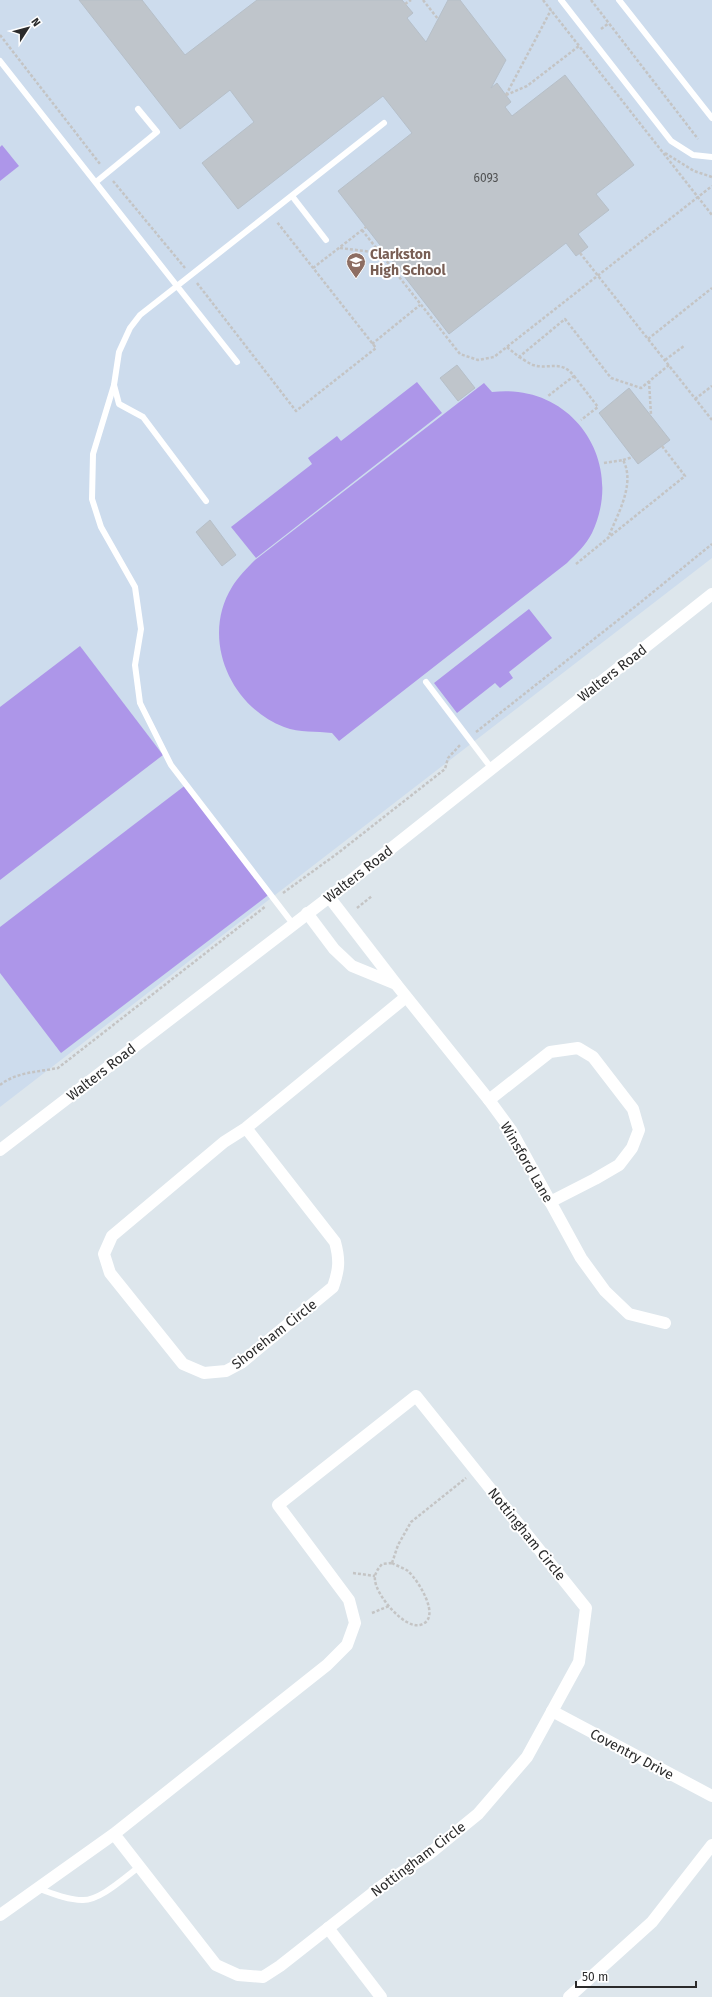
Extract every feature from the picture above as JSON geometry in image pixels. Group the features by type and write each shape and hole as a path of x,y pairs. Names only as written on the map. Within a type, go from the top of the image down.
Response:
{"street":[{"name":"Walters Road","path":"0,1150 329,897 712,594"},
{"name":"Winsford Lane","path":"329,897 511,1130 581,1258 605,1291 629,1314 665,1323"},
{"path":"307,913 334,949 352,966 396,984"},
{"name":"Shoreham Circle","path":"246,1128 335,1242 340,1257 339,1271 333,1287 241,1363 226,1371 204,1373 183,1364 110,1273 104,1254 112,1236 224,1142 246,1128 406,997"},
{"path":"489,1100 550,1052 578,1048 593,1057 633,1109 638,1130 632,1148 619,1165 550,1202"},
{"name":"Nottingham Circle","path":"0,1915 114,1834 322,1670 347,1644 355,1623 349,1600 278,1505 416,1396 586,1608 578,1662 528,1757 478,1814 429,1854 383,1885 263,1977 238,1975 216,1965 114,1834"},
{"name":"Coventry Drive","path":"552,1711 712,1796"},
{"path":"569,1997 652,1922 712,1845"},
{"path":"328,1928 380,1997"}],"lane":[{"path":"561,0 671,141 692,154 712,157"},
{"path":"619,0 712,118"},
{"path":"0,61 237,362"},
{"path":"96,182 157,132 138,109"},
{"path":"293,924 273,900 171,765 140,703 135,665 141,629 135,587 101,527 92,499 93,454 114,384 120,352 130,328 140,315 190,274 384,123"},
{"path":"292,196 326,240"},
{"path":"114,384 119,404 143,417 206,501"},
{"path":"426,682 492,769"},
{"path":"37,1888 59,1896 82,1901 102,1894 139,1867"}],"path":[{"path":"405,4 411,0"},
{"path":"423,0 438,19"},
{"path":"543,0 712,215"},
{"path":"591,0 698,139"},
{"path":"551,10 506,95 528,86 579,46"},
{"path":"601,29 609,23"},
{"path":"0,35 107,173 190,274 296,411 376,348 277,222"},
{"path":"362,230 460,354 478,360 494,357 712,186"},
{"path":"313,268 366,227"},
{"path":"339,248 380,253"},
{"path":"580,253 712,420"},
{"path":"648,339 712,288"},
{"path":"372,344 420,305"},
{"path":"518,357 565,319 611,378 641,388 669,365"},
{"path":"665,360 684,346"},
{"path":"506,347 518,357 533,365 559,365 570,370 598,407 581,420"},
{"path":"548,396 574,376"},
{"path":"649,381 651,415"},
{"path":"695,399 712,386"},
{"path":"576,564 685,476 662,446"},
{"path":"604,463 633,457"},
{"path":"608,538 624,502 626,482 625,464 623,460"},
{"path":"0,1085 7,1079 24,1073 33,1074 58,1068 273,900 338,853 445,769 448,758 468,738 636,606 712,544"},
{"path":"357,908 372,896"},
{"path":"392,1563 398,1545 411,1522 468,1477"},
{"path":"392,1563 408,1571 419,1585 428,1603 430,1615 425,1623 418,1626 404,1621 389,1606 375,1581 382,1564 392,1563"},
{"path":"353,1572 376,1576"},
{"path":"372,1612 389,1606"}],"shaded area":[{"name":"Clarkston High School","path":"0,0 712,0 712,558 0,1107"},
{"path":"2,145 19,166 0,181 0,147"},
{"path":"417,382 442,413 256,558 231,527 312,464 308,458 337,436 341,441"},
{"path":"484,383 492,392 521,392 546,400 568,413 585,432 596,454 602,479 601,506 590,537 581,549 567,563 339,741 332,733 290,729 265,717 249,704 236,688 226,669 220,649 219,628 223,607 234,583 255,560"},
{"path":"529,609 552,638 509,672 513,678 500,688 495,683 457,713 434,683"},
{"path":"80,646 163,755 0,880 0,707"},
{"path":"187,784 271,893 61,1053 0,973 0,927"}],"building":[{"name":"Clarkston High School","path":"79,0 142,0 185,55 257,0 402,0 413,13 407,18 426,42 448,0 460,0 506,60 491,88 497,83 511,102 505,107 512,116 565,75 634,165 596,194 609,210 578,234 588,247 576,256 566,243 449,334 338,191 412,133 383,96 238,209 202,163 254,122 230,90 180,129"},
{"path":"457,365 475,388 458,401 440,378"},
{"path":"629,388 670,440 638,464 599,413"},
{"path":"210,520 236,555 222,566 196,532"}],"place":[{"name":"Clarkston High School","path":"356,279"}]}
